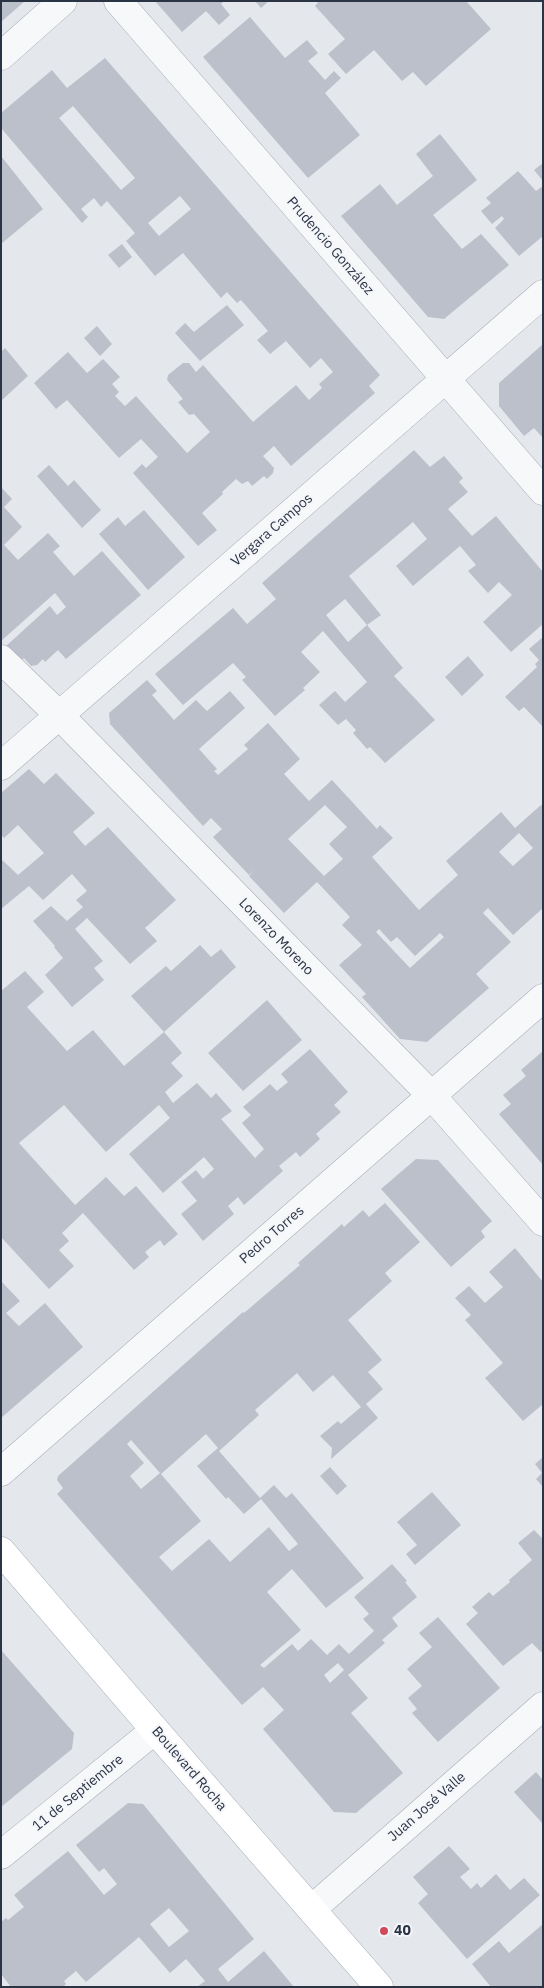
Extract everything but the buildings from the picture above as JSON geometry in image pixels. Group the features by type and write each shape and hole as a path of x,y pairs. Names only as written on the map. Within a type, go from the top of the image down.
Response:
{"main road":[{"name":"Boulevard Rocha","path":"1,1551 378,1987"}],"street":[{"path":"1,56 64,1"},
{"name":"Prudencio González","path":"118,1 543,491"},
{"name":"Vergara Campos","path":"1,766 543,294"},
{"name":"Lorenzo Moreno","path":"1,659 431,1095 543,1222"},
{"name":"Pedro Torres","path":"1,1472 543,998"},
{"name":"Juan José Valle","path":"312,1909 543,1706"},
{"name":"11 de Septiembre","path":"1,1855 155,1730"}],"place":[{"name":"40","path":"384,1931"}]}
